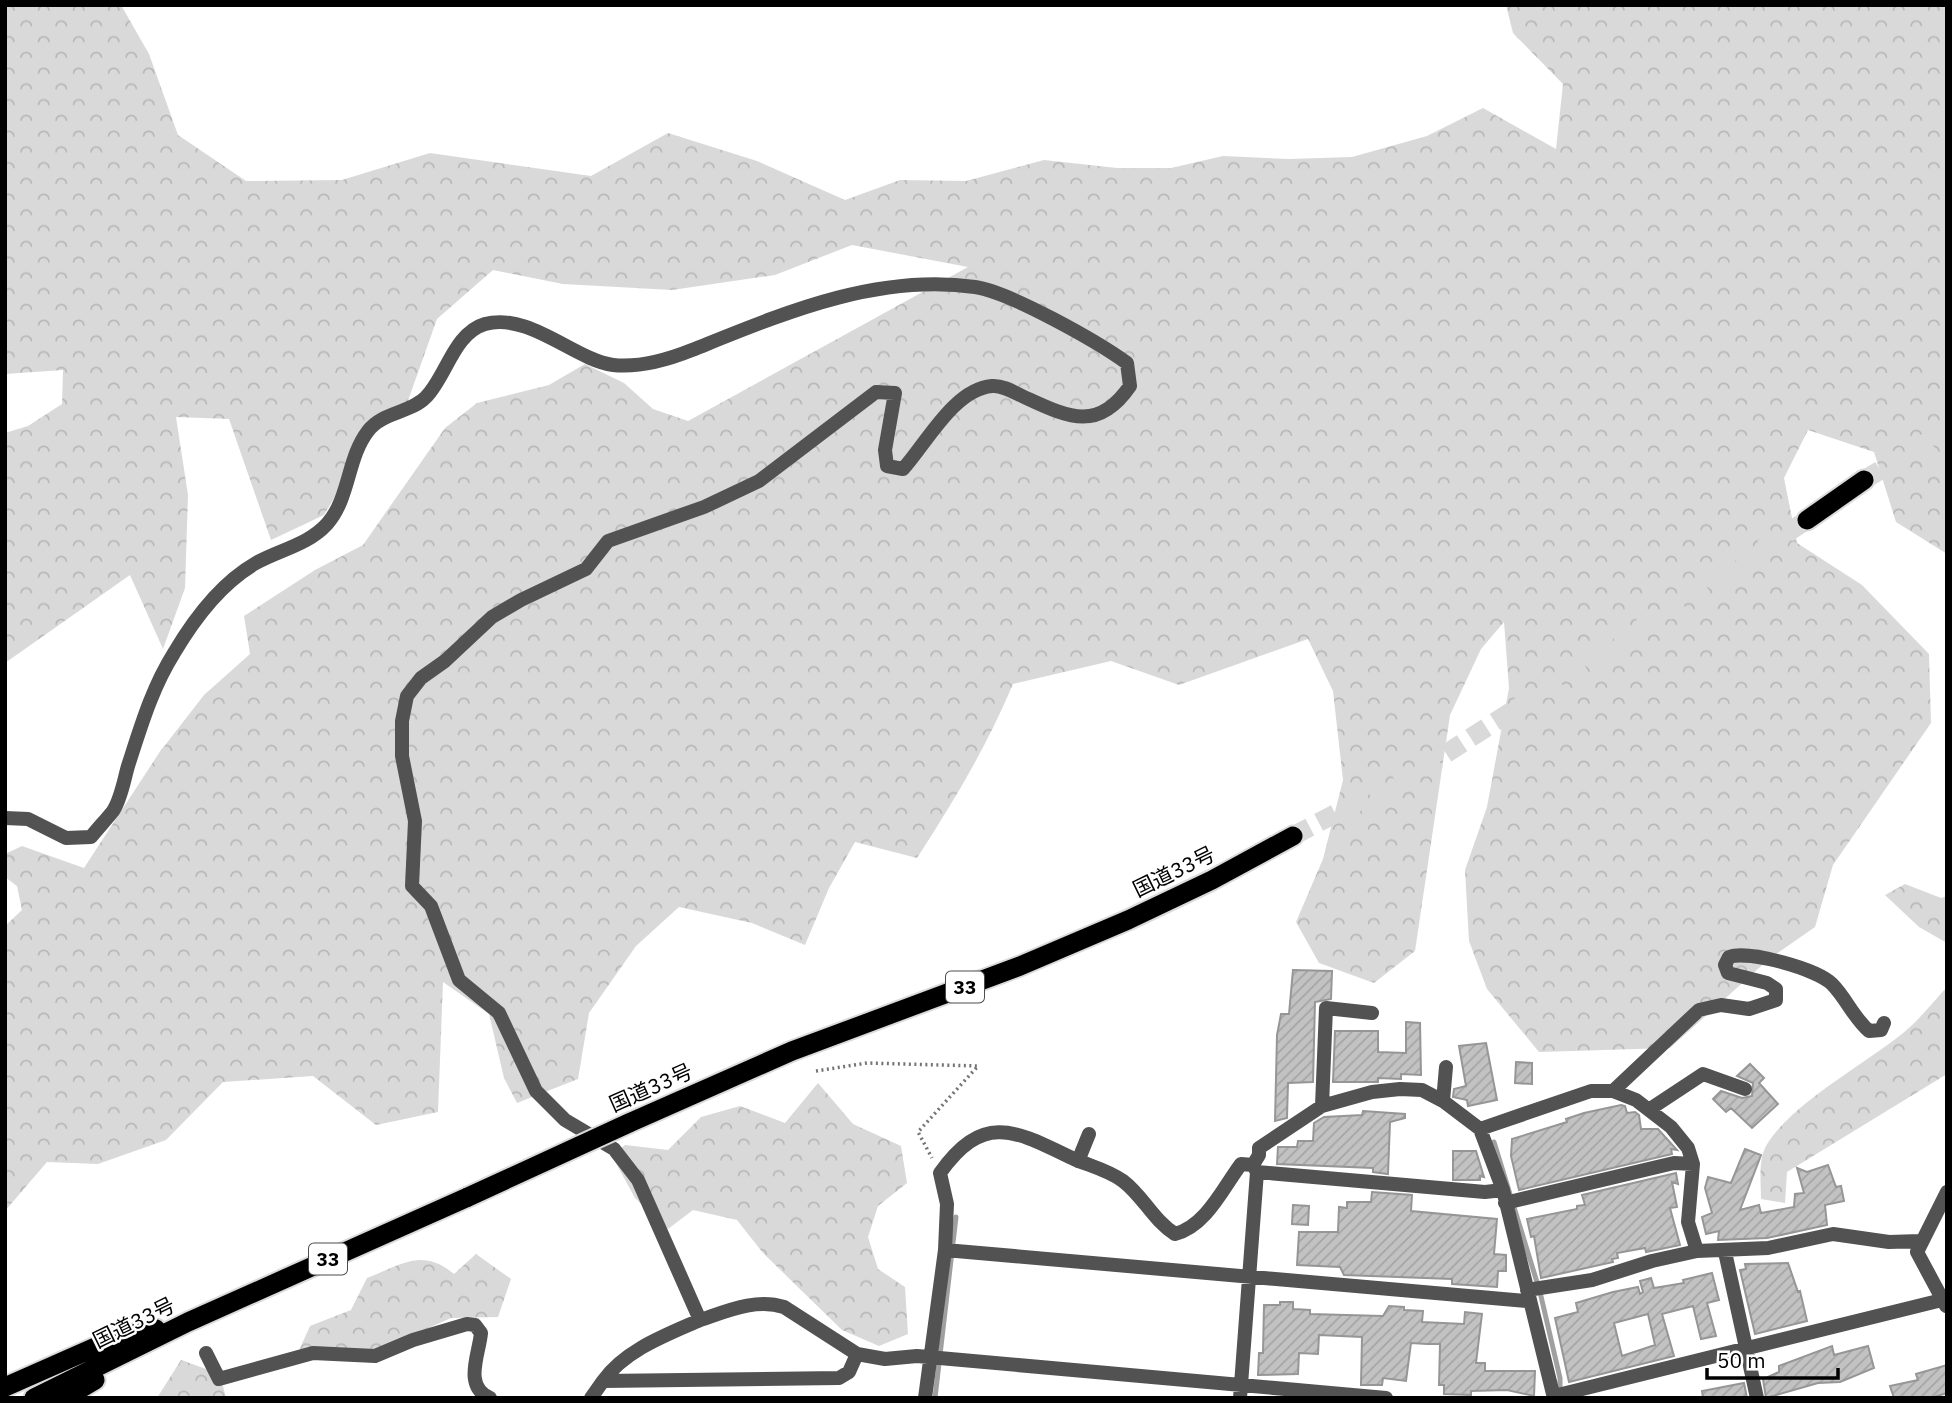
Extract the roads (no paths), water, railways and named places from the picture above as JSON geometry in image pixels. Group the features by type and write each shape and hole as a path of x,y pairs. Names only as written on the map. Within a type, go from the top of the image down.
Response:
{"highway":[{"path":"1807,520 1864,480"},
{"name":"国道33号","path":"34,1398 188,1322 629,1122 792,1051 1020,966 1116,925 1212,880 1293,836"},
{"path":"5,1387 116,1338 188,1322"},
{"path":"65,1398 188,1322"}],"street":[{"path":"5,818 28,819 66,838 91,837 115,808 153,687 176,649 219,592 253,565 307,541 328,523 343,498 368,430 387,416 425,399 465,338 485,324 524,326 609,365 640,366 681,354 781,315 844,296 906,285 978,288 1026,307 1108,349 1127,363 1130,386 1118,404 1098,416 1067,416 1010,390 991,386 958,401 903,469 887,466 886,450 895,393 876,392 759,481 704,507 608,541 586,569 492,617 445,661 421,678 407,696 402,720 402,756 415,821 412,886 431,906 459,980 499,1013 536,1091 565,1120 614,1149 638,1180 700,1320"},
{"path":"1613,1091 1699,1010 1721,1005 1749,1009 1776,1000 1776,989 1767,983 1728,973 1725,965 1729,957 1736,955 1767,957 1826,979 1868,1031 1881,1030 1884,1023"},
{"path":"1322,1106 1326,1008 1372,1013"},
{"path":"1443,1101 1446,1068"},
{"path":"1650,1110 1703,1074 1745,1089"},
{"path":"1241,1392 1255,1168 1259,1148 1322,1106 1372,1092 1422,1090 1443,1101 1480,1129 1504,1196 1554,1397 1945,1303 1917,1252 1920,1241 1947,1192"},
{"path":"1480,1129 1591,1091 1613,1091 1650,1110 1671,1127 1688,1148 1693,1164 1688,1222 1697,1251"},
{"path":"925,1398 945,1250 947,1204 940,1172 965,1143 998,1131 1025,1135 1123,1181 1163,1226 1175,1234 1188,1230 1199,1221 1241,1164 1255,1168 1504,1196 1674,1163 1693,1164"},
{"path":"1078,1161 1090,1134"},
{"path":"945,1250 1250,1277 1527,1296 1592,1280 1651,1261 1697,1251 1726,1252 1768,1248 1833,1234 1889,1242 1920,1241"},
{"path":"1726,1252 1757,1398"},
{"path":"591,1398 613,1367 660,1337 700,1320 751,1304 773,1303 784,1307 857,1354 885,1359 929,1357 1241,1392 1386,1398"},
{"path":"206,1353 219,1379 313,1353 375,1356 467,1324 475,1325 481,1333 474,1378 481,1393 490,1398"},
{"path":"604,1381 839,1378 849,1372 857,1354"}],"waterway":[{"path":"1494,1142 1540,1292 1560,1378 1560,1395"},
{"path":"935,1398 956,1217"}],"tunnel":[{"path":"1864,480 1947,430"},
{"path":"1293,836 1433,762 1807,520"}]}
